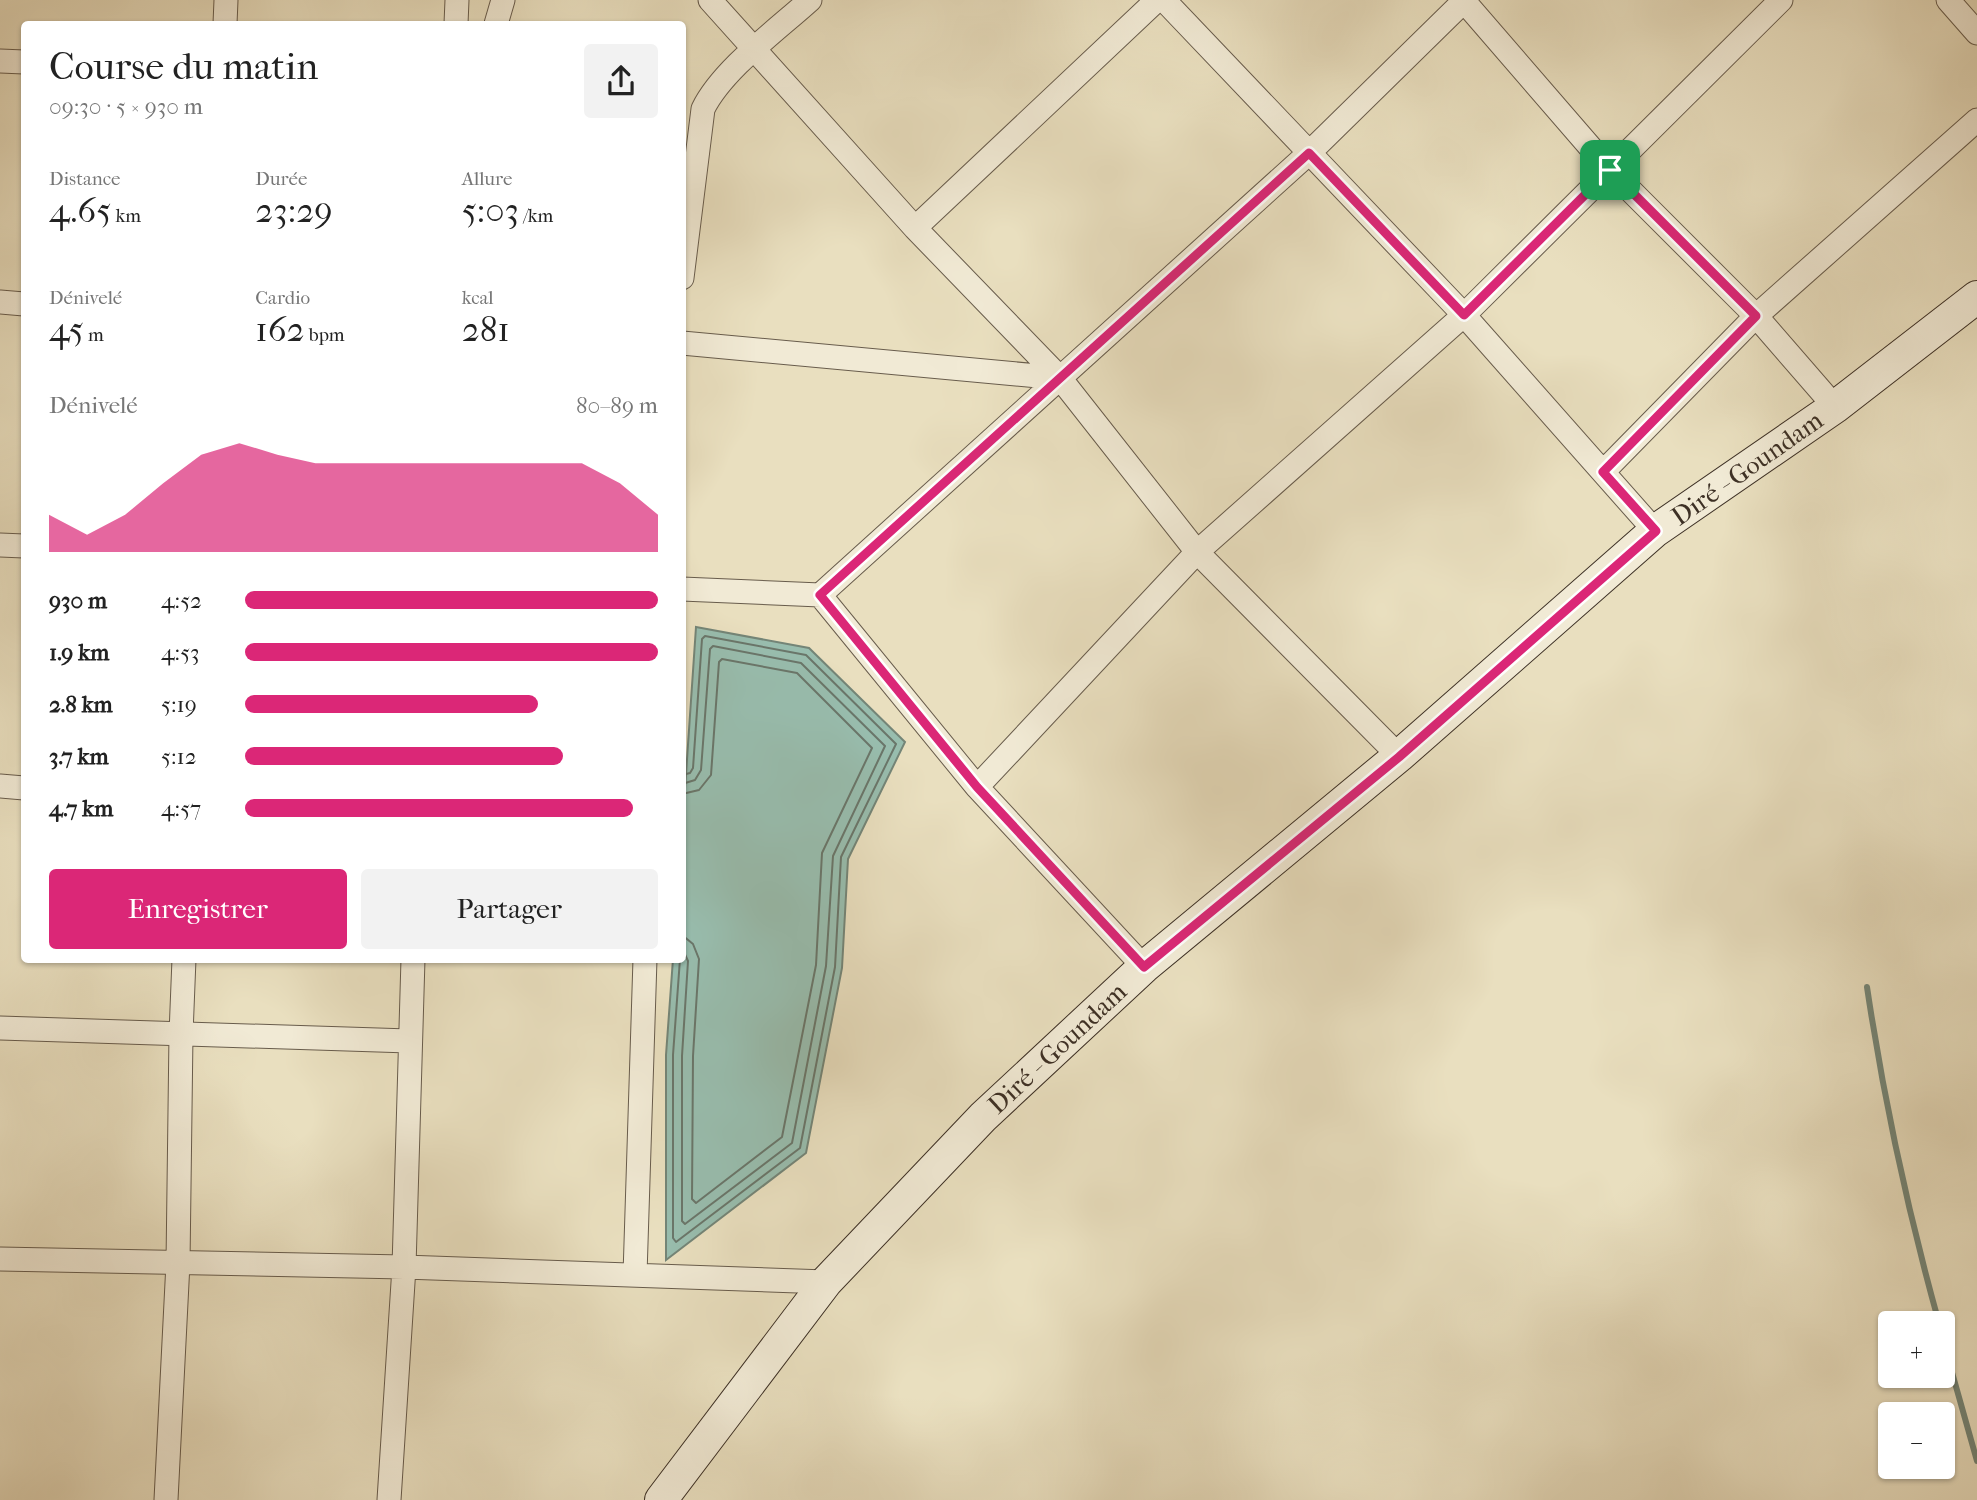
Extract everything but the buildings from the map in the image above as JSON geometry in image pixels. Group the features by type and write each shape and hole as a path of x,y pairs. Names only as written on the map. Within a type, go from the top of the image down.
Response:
{"main road":[{"name":"Diré - Goundam","path":"662,1500 826,1282 983,1116 1144,967 1399,757 1656,531 1835,407 1977,297"}],"street":[{"path":"225,21 226,0"},
{"path":"456,21 457,0"},
{"path":"497,21 503,0"},
{"path":"710,0 915,228 1060,378 1197,552 1399,757"},
{"path":"686,246 703,109 710,95 755,49 810,0"},
{"path":"915,228 1157,0"},
{"path":"1164,0 1464,315 1656,531"},
{"path":"686,589 820,595 1309,153 1464,0 1610,170 1756,316 1835,407"},
{"path":"977,787 1197,552 1464,315 1781,0"},
{"path":"1948,0 1977,33"},
{"path":"0,61 21,62"},
{"path":"1603,472 1756,316 1977,120"},
{"path":"0,302 21,304"},
{"path":"686,343 1060,378"},
{"path":"0,545 21,546"},
{"path":"820,595 977,787 1144,967"},
{"path":"0,786 21,788"},
{"path":"166,1500 178,1262 184,963"},
{"path":"389,1500 404,1267 413,963"},
{"path":"635,1275 645,963"},
{"path":"0,1028 409,1041"},
{"path":"0,1259 404,1267 826,1282"}],"water":[{"path":"696,627 809,648 905,742 848,859 842,968 806,1153 666,1260 666,1055 673,963 686,963 686,774"}],"waterway":[{"path":"1867,987 1898,1156 1936,1311"},
{"path":"1955,1383 1977,1461"}],"route":[{"path":"1309,153 1464,315 1610,170 1756,316 1603,472 1656,531 1399,757 1144,967 977,787 820,595 1309,153"}]}
